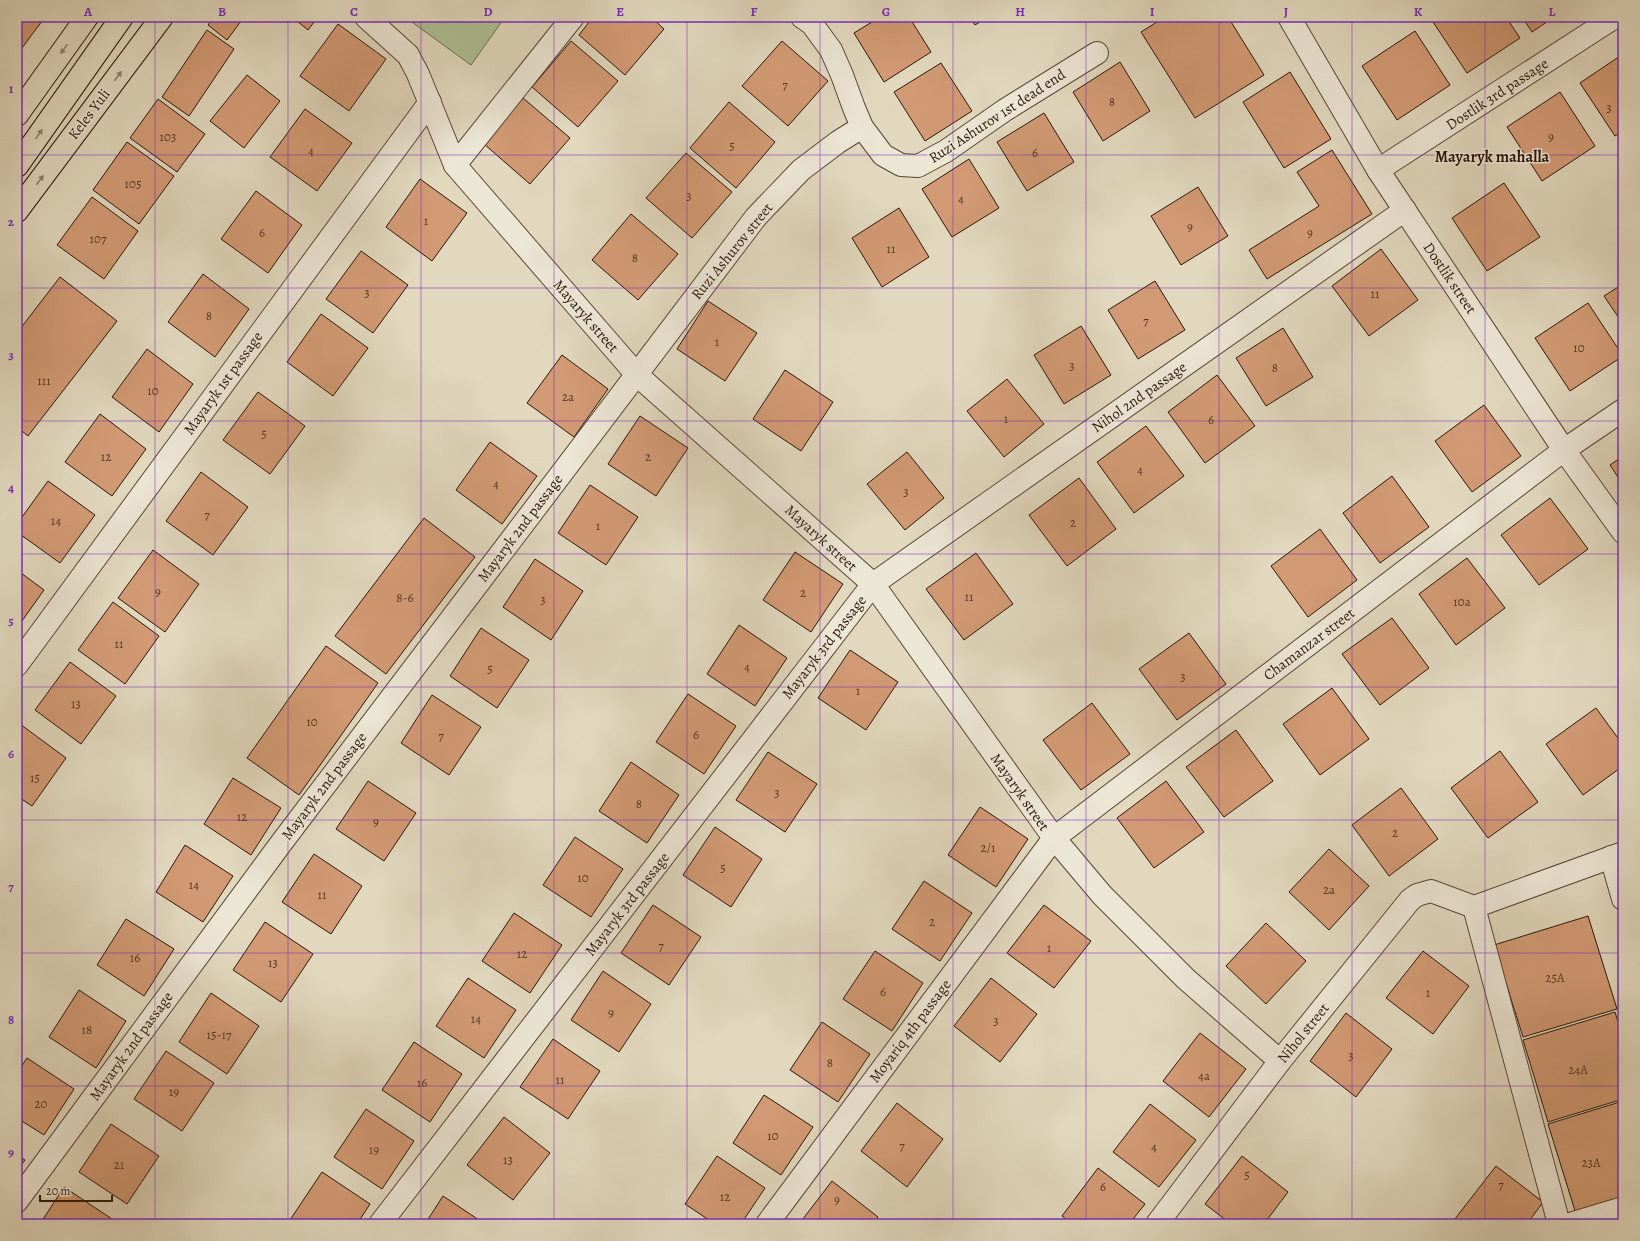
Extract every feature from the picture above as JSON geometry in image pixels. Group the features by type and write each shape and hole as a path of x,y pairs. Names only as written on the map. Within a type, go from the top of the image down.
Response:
{"main road":[{"path":"17,115 87,17"},
{"path":"17,166 122,17"},
{"name":"Keles Yuli","path":"17,211 162,17"}],"street":[{"name":"Mayaryk street","path":"366,17 408,55 418,74 455,164 636,375 873,584 1054,838 1102,895 1186,979 1280,1061"},
{"path":"455,164 573,17"},
{"name":"Dostlik street","path":"1290,17 1378,170 1564,450 1623,532"},
{"name":"Dostlik 3rd passage","path":"1378,170 1615,17"},
{"name":"Ruzi Ashurov 1st dead end","path":"812,19 831,50 862,127 883,155 900,166 918,166 946,151 1005,110 1097,53"},
{"name":"Mayaryk 1st passage","path":"17,665 430,102"},
{"name":"Ruzi Ashurov street","path":"636,375 756,216 801,170 838,142 862,127"},
{"name":"Nihol 2nd passage","path":"873,584 1405,210"},
{"name":"Mayaryk 2nd passage","path":"17,1201 282,842 636,375"},
{"name":"Chamanzar street","path":"1054,838 1564,450 1623,410"},
{"name":"Mayaryk 3rd passage","path":"380,1224 873,584"},
{"name":"Moyariq 4th passage","path":"766,1224 1054,838"},
{"path":"1559,1224 1474,907 1617,855 1623,899"},
{"name":"Nihol street","path":"1157,1224 1280,1061 1410,900 1417,895 1431,891 1474,907"},
{"path":"1570,1224 1623,1208"}],"green space":[{"path":"405,17 505,17 471,65"}],"building":[{"path":"17,17 45,17 22,48 17,44"},
{"path":"214,17 244,17 227,40 208,25"},
{"path":"292,17 318,17 308,30"},
{"path":"593,17 651,17 664,29 625,75 579,35"},
{"path":"880,17 909,17 931,52 884,82 854,33"},
{"path":"969,17 988,17 975,25"},
{"path":"1165,17 1228,17 1264,75 1195,118 1141,32"},
{"path":"1435,17 1506,17 1520,38 1467,73 1431,19"},
{"path":"1522,17 1554,17 1532,32"},
{"path":"338,24 386,59 349,111 300,76"},
{"path":"207,30 234,49 189,116 162,97"},
{"path":"1415,31 1450,85 1397,120 1362,66"},
{"path":"571,41 618,81 578,127 532,87"},
{"path":"782,41 828,81 788,126 742,86"},
{"path":"1623,54 1623,131 1615,136 1580,83"},
{"path":"1120,62 1150,111 1103,141 1073,92"},
{"path":"941,63 972,111 925,141 894,92"},
{"path":"1290,72 1331,139 1284,168 1243,102"},
{"path":"247,75 280,101 244,148 210,121"},
{"path":"1560,92 1595,146 1542,181 1507,127"},
{"path":"523,98 570,138 530,184 484,144"},
{"path":"158,99 205,134 177,172 130,138"},
{"path":"729,102 775,142 736,188 690,148"},
{"path":"305,109 352,143 317,191 270,157"},
{"path":"1044,113 1074,162 1027,191 997,142"},
{"path":"127,142 174,176 139,224 93,190"},
{"path":"1332,150 1372,214 1267,279 1249,250 1319,206 1297,172"},
{"path":"686,153 732,192 692,238 646,198"},
{"path":"969,159 999,208 952,237 922,189"},
{"path":"420,179 467,213 432,261 386,227"},
{"path":"1504,183 1540,237 1487,271 1452,218"},
{"path":"1198,187 1228,236 1181,265 1151,216"},
{"path":"256,191 302,225 268,273 221,239"},
{"path":"92,197 138,231 104,279 57,245"},
{"path":"899,208 929,257 882,287 852,238"},
{"path":"631,214 678,254 638,300 592,260"},
{"path":"1381,249 1418,300 1369,336 1332,286"},
{"path":"361,251 408,285 373,333 326,299"},
{"path":"203,274 249,309 215,357 168,322"},
{"path":"60,277 117,321 28,436 17,427 17,333"},
{"path":"1155,281 1185,330 1138,359 1108,310"},
{"path":"1623,284 1623,324 1604,296"},
{"path":"708,301 757,333 725,381 677,349"},
{"path":"1588,303 1623,356 1570,391 1535,338"},
{"path":"321,314 368,348 333,396 287,362"},
{"path":"1081,326 1111,375 1064,404 1034,355"},
{"path":"1283,328 1313,377 1266,406 1236,358"},
{"path":"147,349 193,384 159,432 112,397"},
{"path":"562,355 608,389 574,437 527,403"},
{"path":"785,370 833,402 801,451 753,419"},
{"path":"1217,375 1255,426 1205,463 1168,412"},
{"path":"1007,379 1044,424 1004,457 967,411"},
{"path":"258,392 305,426 270,474 223,440"},
{"path":"1484,405 1521,456 1472,492 1435,441"},
{"path":"100,414 146,449 112,496 65,462"},
{"path":"640,416 688,448 656,496 608,464"},
{"path":"1146,426 1184,476 1134,513 1097,462"},
{"path":"490,442 537,476 502,524 456,490"},
{"path":"907,452 944,498 905,530 867,484"},
{"path":"1623,456 1623,485 1610,465"},
{"path":"201,472 248,507 213,555 166,521"},
{"path":"1392,476 1429,527 1380,563 1343,513"},
{"path":"1079,478 1116,529 1067,566 1029,515"},
{"path":"48,481 95,515 60,563 17,532 17,524"},
{"path":"590,485 638,517 606,565 558,533"},
{"path":"1550,498 1588,549 1539,585 1501,535"},
{"path":"424,518 475,557 386,674 335,636"},
{"path":"1320,529 1357,580 1308,617 1271,566"},
{"path":"153,550 199,584 165,632 118,598"},
{"path":"795,552 843,584 811,632 763,600"},
{"path":"976,553 1013,604 964,640 926,589"},
{"path":"1467,558 1505,608 1456,645 1419,594"},
{"path":"535,559 583,591 551,640 503,607"},
{"path":"17,570 44,590 17,628"},
{"path":"113,602 159,636 125,684 78,650"},
{"path":"1392,618 1429,668 1380,705 1342,654"},
{"path":"739,625 787,658 755,706 707,674"},
{"path":"481,628 529,660 497,708 450,676"},
{"path":"1189,633 1226,684 1177,720 1139,669"},
{"path":"326,646 378,683 299,795 247,758"},
{"path":"850,650 898,682 866,730 818,698"},
{"path":"70,662 116,696 81,744 35,710"},
{"path":"1332,688 1369,739 1320,775 1283,724"},
{"path":"688,694 736,726 704,774 656,742"},
{"path":"432,695 481,727 449,775 401,743"},
{"path":"1092,703 1130,754 1081,790 1043,740"},
{"path":"1596,708 1623,745 1623,766 1583,795 1546,744"},
{"path":"20,724 66,758 32,806 17,796 17,728"},
{"path":"1236,730 1273,781 1224,817 1186,767"},
{"path":"1500,751 1538,802 1488,838 1451,788"},
{"path":"768,752 817,784 785,832 736,800"},
{"path":"631,762 679,795 647,843 599,811"},
{"path":"233,778 281,808 251,855 204,824"},
{"path":"368,781 416,813 384,861 336,829"},
{"path":"1166,781 1204,832 1154,868 1117,818"},
{"path":"1401,788 1438,839 1389,876 1352,825"},
{"path":"980,807 1028,839 996,887 948,855"},
{"path":"715,827 762,859 731,907 683,875"},
{"path":"575,837 623,869 591,917 543,885"},
{"path":"185,845 233,876 203,922 156,892"},
{"path":"1329,849 1369,886 1329,930 1289,892"},
{"path":"314,854 362,886 331,934 282,902"},
{"path":"924,881 972,913 940,961 892,929"},
{"path":"653,905 701,937 669,985 621,953"},
{"path":"1044,905 1091,941 1054,988 1007,953"},
{"path":"514,913 562,945 530,993 482,961"},
{"path":"1588,916 1617,1009 1523,1037 1494,945"},
{"path":"126,919 174,949 144,996 97,965"},
{"path":"265,922 313,954 281,1002 233,970"},
{"path":"1266,923 1306,961 1266,1004 1226,966"},
{"path":"875,951 923,983 892,1031 843,999"},
{"path":"1423,951 1469,986 1433,1034 1386,998"},
{"path":"603,971 651,1004 619,1052 571,1020"},
{"path":"468,978 516,1010 484,1058 436,1026"},
{"path":"991,978 1037,1014 1000,1062 954,1026"},
{"path":"79,990 126,1021 96,1068 49,1037"},
{"path":"211,993 259,1026 227,1074 179,1042"},
{"path":"1615,1012 1623,1039 1623,1099 1548,1122 1523,1040"},
{"path":"1346,1013 1392,1049 1356,1097 1310,1061"},
{"path":"822,1022 870,1054 838,1102 790,1070"},
{"path":"1200,1033 1246,1069 1209,1117 1163,1081"},
{"path":"553,1039 600,1071 568,1119 520,1087"},
{"path":"414,1042 462,1074 430,1122 382,1090"},
{"path":"166,1051 214,1083 182,1131 134,1099"},
{"path":"27,1058 74,1089 44,1135 17,1118 17,1073"},
{"path":"764,1095 813,1127 781,1175 733,1143"},
{"path":"1623,1101 1623,1200 1576,1214 1548,1124"},
{"path":"897,1103 943,1139 907,1187 861,1151"},
{"path":"1150,1104 1196,1140 1159,1187 1113,1152"},
{"path":"366,1109 414,1141 382,1189 334,1157"},
{"path":"504,1117 550,1153 513,1200 467,1165"},
{"path":"111,1124 159,1156 127,1204 79,1172"},
{"path":"17,1155 25,1160 17,1171"},
{"path":"717,1156 765,1188 741,1224 715,1224 685,1204"},
{"path":"1242,1156 1288,1192 1264,1224 1231,1224 1205,1204"},
{"path":"1496,1166 1543,1202 1527,1224 1451,1224"},
{"path":"1098,1168 1145,1204 1129,1224 1072,1224 1062,1216"},
{"path":"322,1172 370,1204 357,1224 295,1224 290,1220"},
{"path":"832,1181 878,1217 873,1224 799,1224"},
{"path":"64,1187 112,1219 109,1224 40,1224"},
{"path":"443,1196 485,1224 425,1224"}],"district":[{"name":"Mayaryk mahalla","path":"1492,156"}]}
